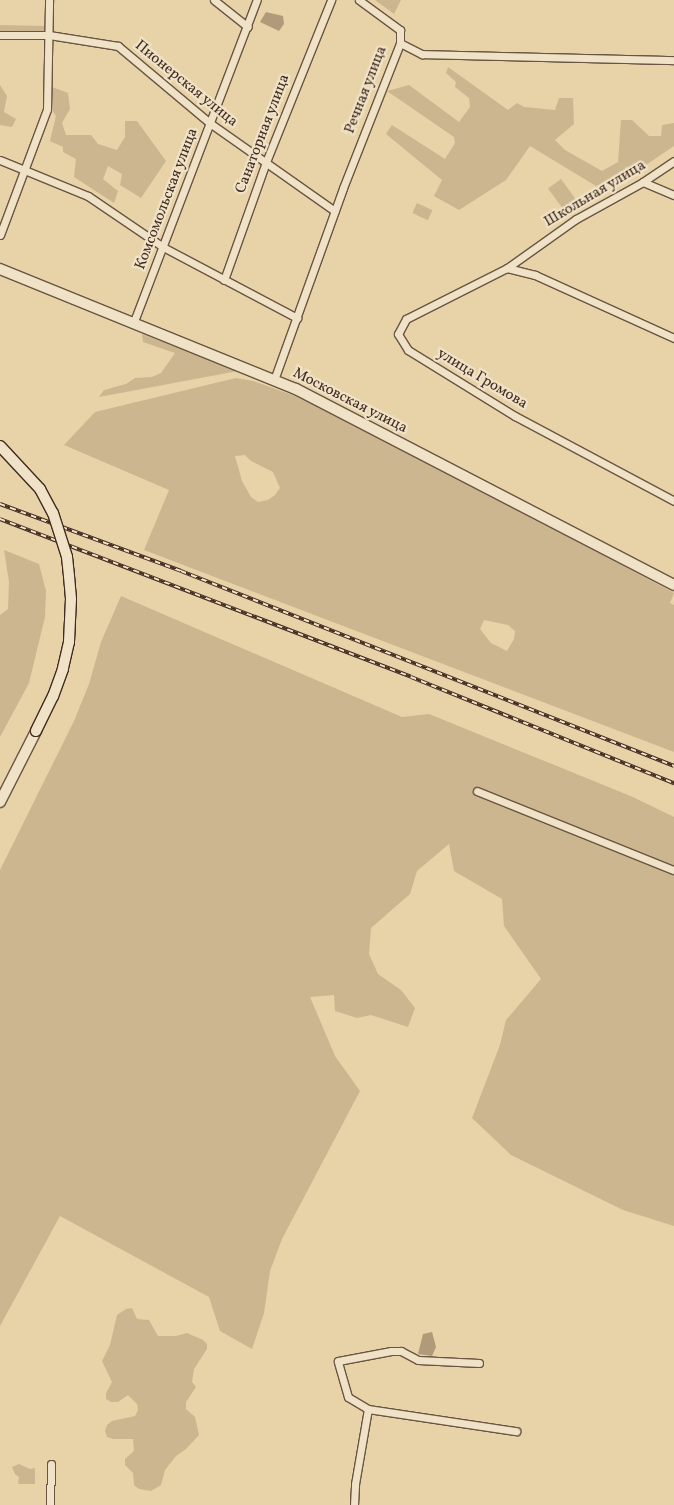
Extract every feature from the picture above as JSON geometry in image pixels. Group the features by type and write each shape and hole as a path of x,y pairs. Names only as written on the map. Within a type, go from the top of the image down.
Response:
{"street":[{"path":"0,235 47,109 49,0"},
{"path":"214,0 248,27"},
{"name":"Комсомольская улица","path":"133,324 258,0"},
{"name":"Санаторная улица","path":"224,280 266,162 331,0"},
{"path":"359,0 400,30 400,43"},
{"name":"Пионерская улица","path":"0,35 49,35 118,46 211,124 335,211"},
{"name":"Речная улица","path":"274,380 335,211 400,43 422,54 674,60"},
{"path":"0,160 88,196 163,247 297,318"},
{"name":"Школьная улица","path":"507,268 576,219 643,182 674,161"},
{"path":"643,182 674,195"},
{"path":"507,268 535,275 674,338"},
{"name":"улица Громова","path":"507,268 406,319 398,334 408,350 515,416 674,501"},
{"name":"Московская улица","path":"0,269 274,380 674,585"},
{"path":"0,446 40,489 53,513 67,557 72,599 69,642 63,669 53,696 0,802"},
{"path":"477,791 674,870"},
{"path":"479,1363 418,1360 401,1351 391,1350 338,1361 348,1397 368,1409 454,1424 516,1431"},
{"path":"354,1505 355,1484 368,1409"},
{"path":"50,1505 51,1464"}],"shaded area":[{"path":"375,0 401,0 394,14"},
{"path":"266,12 283,16 284,24 279,31 260,22"},
{"path":"0,25 44,26 44,32 0,32"},
{"path":"448,67 508,110 517,103 524,107 555,110 559,98 573,98 574,124 555,140 565,150 602,171 618,162 621,120 632,120 649,136 661,136 662,125 674,123 674,146 643,167 596,186 530,146 506,180 459,210 434,196 442,180 386,134 392,125 445,159 455,143 454,137 387,91 409,85 459,122 470,107 469,98 455,87 456,82 446,73"},
{"path":"0,85 7,96 4,112 16,119 12,127 0,125"},
{"path":"52,87 68,93 70,109 62,123 66,135 91,135 98,144 117,150 125,137 125,121 137,121 166,161 141,198 120,185 122,174 108,166 103,179 118,191 114,203 74,177 76,159 63,152 63,147 50,141 56,116 52,110"},
{"path":"561,179 578,202 565,212 548,188"},
{"path":"417,203 432,210 428,220 412,213"},
{"path":"142,334 238,371 99,397 104,390 126,384 135,378 152,377 161,373 175,353 143,342"},
{"path":"236,378 253,381 298,397 674,593 670,603 674,605 674,752 144,550 169,490 64,445 95,412","holes":["245,455 251,461 273,472 280,488 268,500 258,502 251,497 242,481 235,456","484,620 508,625 515,631 514,639 507,651 491,643 480,629"]},
{"path":"4,550 39,564 46,591 45,617 29,683 0,737 0,615 8,609 9,582"},
{"path":"121,596 402,717 429,714 633,797 674,817 674,1226 623,1210 511,1155 472,1118 500,1045 506,1020 541,979 504,926 502,899 454,871 449,844 417,871 410,894 371,928 369,954 378,974 401,990 415,1008 408,1027 371,1015 357,1018 335,1011 334,995 310,997 335,1056 360,1091 282,1239 270,1271 264,1313 252,1349 220,1331 209,1297 60,1216 0,1326 0,870 74,721 89,684 101,642"},
{"path":"132,1308 137,1319 149,1320 158,1336 176,1336 187,1333 203,1340 207,1344 207,1349 194,1369 192,1382 196,1387 186,1402 186,1409 195,1417 199,1435 186,1449 176,1456 165,1470 161,1485 151,1491 139,1489 134,1485 133,1473 125,1465 125,1459 134,1451 133,1439 113,1439 107,1437 105,1431 107,1425 112,1421 135,1416 138,1410 137,1404 128,1395 118,1402 111,1402 106,1399 106,1393 112,1382 102,1361 110,1345 117,1315 126,1309"},
{"path":"432,1332 436,1347 432,1356 418,1354 423,1334"},
{"path":"19,1464 30,1469 35,1468 35,1484 18,1484 19,1477 15,1474 12,1467"}],"railway":[{"path":"0,504 181,571 674,766"},
{"path":"0,519 411,677 674,783"}]}
